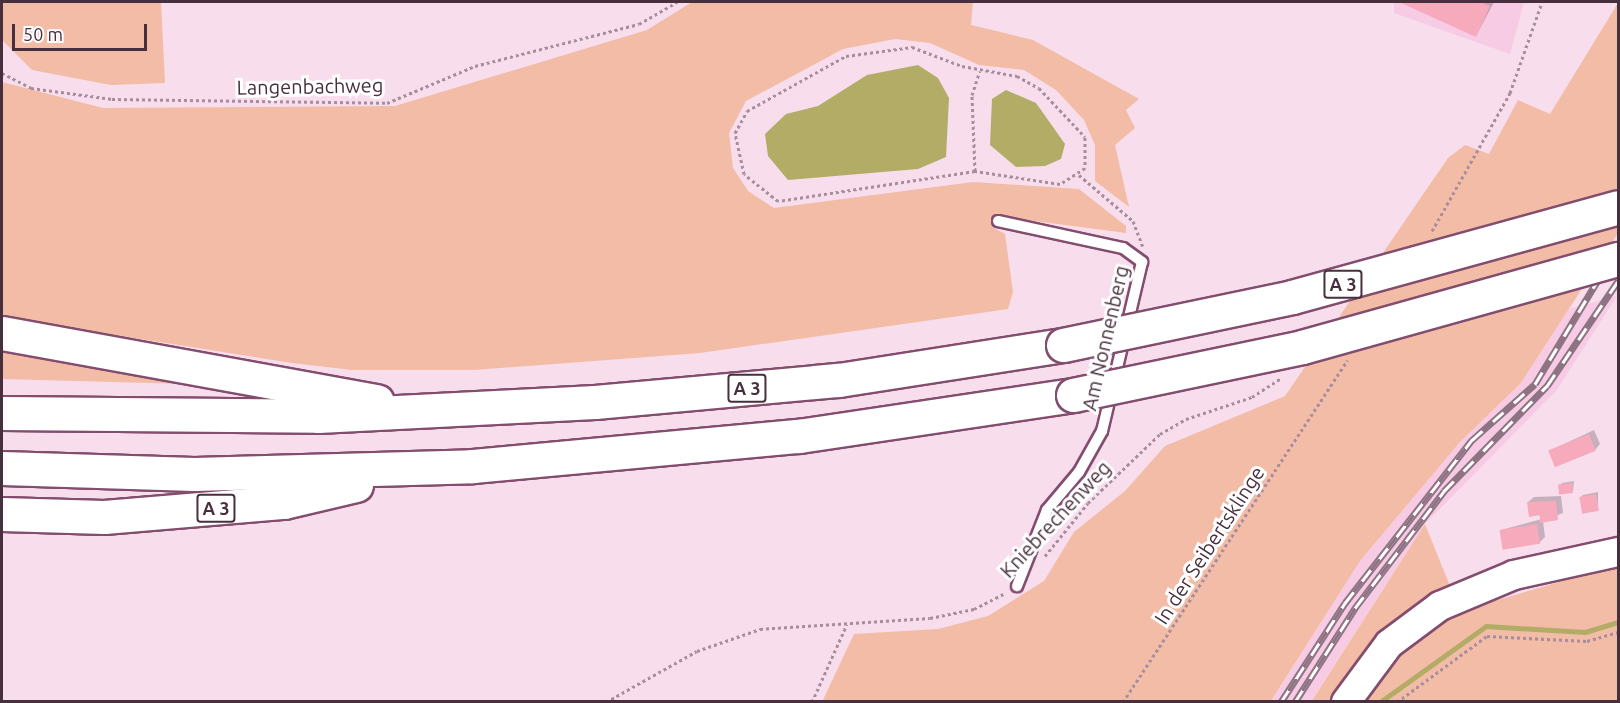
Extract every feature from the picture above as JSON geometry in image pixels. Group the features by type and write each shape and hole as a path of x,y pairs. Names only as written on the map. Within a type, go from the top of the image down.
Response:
{"highway":[{"name":"A 3","path":"2,413 206,418 429,412 839,380 1063,345 1292,297 1618,207"},
{"name":"A 3","path":"2,468 194,474 428,468 673,451 884,426 1073,395 1313,344 1618,259"},
{"path":"2,333 179,361 429,412"},
{"name":"A 3","path":"2,514 104,518 284,502 428,468"}],"main road":[{"path":"1346,702 1389,644 1440,606 1514,575 1618,552"}],"lane":[{"name":"Am Nonnenberg","path":"998,221 1123,248 1142,262 1102,431 1079,472 1047,510 1017,586"}],"path":[{"name":"Langenbachweg","path":"2,73 31,87 112,99 387,103 475,66 639,24 677,2"},
{"path":"1466,173 1510,93 1542,2"},
{"path":"912,47 980,71 1017,76 1039,88 1079,127 1087,151 1079,175 1043,186 975,171 778,201 744,174 735,133 747,111 846,56 912,47"},
{"path":"975,171 972,95 980,71"},
{"path":"1079,175 1133,220 1144,241 1142,262"},
{"name":"Kniebrechenweg","path":"606,702 697,651 760,629 847,623 974,609 1017,586 1088,503 1160,434 1186,419 1252,397 1285,372"},
{"name":"In der Seibertsklinge","path":"1123,702 1319,405"},
{"path":"812,702 847,623"},
{"path":"1397,702 1487,636 1587,641 1618,632"}],"shaded area":[{"path":"2,2 161,2 165,83 111,85 32,70 2,40"},
{"path":"692,2 973,2 971,25 1033,40 1139,99 1126,110 1135,128 1115,145 1129,207 1095,181 1095,145 1084,120 1056,90 1024,70 979,65 930,43 895,39 843,49 746,101 729,133 733,168 748,191 774,208 973,182 1079,189 1126,226 1126,233 997,216 992,227 1005,234 1013,292 1008,309 700,353 473,370 352,370 292,363 2,317 2,82 103,108 395,106 647,30"},
{"path":"1394,2 1524,2 1510,54 1394,13"},
{"path":"1618,3 1618,233 1521,383 1460,442 1360,561 1271,701 822,702 854,634 938,629 988,616 1044,581 1074,532 1125,491 1165,446 1285,396 1448,158 1465,145 1489,154 1518,100 1550,114"},
{"path":"918,65 938,78 949,98 946,157 918,169 788,180 768,156 765,134 786,114 818,106 867,75"},
{"path":"1006,90 1036,103 1065,144 1061,159 1045,166 1016,167 990,145 992,99"},
{"path":"1617,296 1556,391 1425,524 1311,701 1271,702 1360,561 1460,442 1521,383 1569,309"},
{"path":"2,348 225,385 2,379"},
{"path":"1425,524 1460,611 1618,565 1618,701 1311,702"}],"building":[{"path":"1399,2 1480,2 1490,6 1476,37"},
{"path":"1589,434 1596,451 1555,467 1548,450"},
{"path":"1572,483 1573,493 1559,494 1558,484"},
{"path":"1596,494 1599,511 1582,514 1579,497"},
{"path":"1556,501 1558,520 1540,523 1540,515 1529,517 1527,502"},
{"path":"1537,524 1540,544 1503,550 1499,530"}],"waterway":[{"path":"1380,702 1486,626 1585,632 1618,622"}],"railway":[{"path":"1281,702 1345,603 1472,440 1535,384 1618,247"},
{"path":"1295,702 1355,608 1444,491 1547,386 1618,281"}]}
